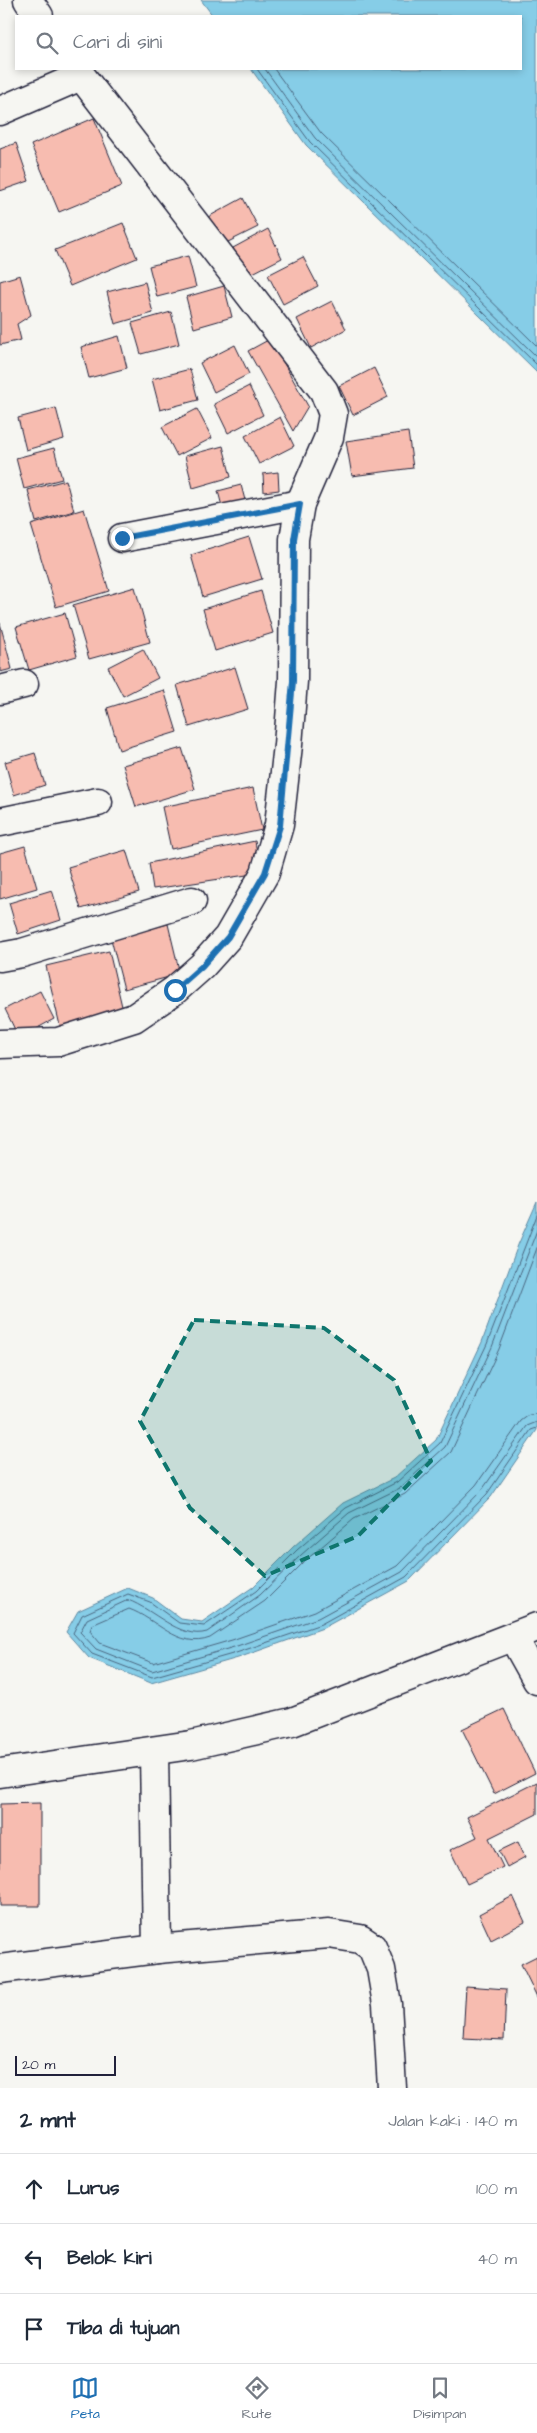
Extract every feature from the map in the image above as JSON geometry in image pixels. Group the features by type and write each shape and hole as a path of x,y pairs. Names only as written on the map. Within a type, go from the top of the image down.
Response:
{"street":[{"path":"28,0 38,15"},
{"path":"0,112 78,72 324,391 332,414 329,436 300,504 294,539 293,681 288,745 280,826 265,873 228,937 202,966 175,990 134,1018 58,1042 0,1044"},
{"path":"122,538 300,504"},
{"path":"0,822 98,802"},
{"path":"0,957 22,953 192,902"},
{"path":"0,1773 192,1745 292,1722 525,1632 537,1680"},
{"path":"154,1750 158,1949"},
{"path":"0,1969 158,1949 329,1934 360,1939 372,1947 381,1969 387,2004 392,2088"}],"highlighted area":[{"path":"194,1320 324,1328 394,1380 431,1461 358,1536 265,1576 190,1508 140,1421"}],"water":[{"path":"201,0 537,0 537,372 306,145 252,70 522,70 522,15 212,15"},
{"path":"537,1202 537,1430 491,1497 409,1581 323,1628 238,1658 151,1683 89,1658 66,1632 78,1611 128,1588 153,1598 181,1619 202,1622 253,1587 293,1547 343,1503 394,1478 436,1440 482,1342 518,1245"}],"building":[{"path":"94,118 122,186 59,212 31,145"},
{"path":"16,143 29,181 0,191 0,149"},
{"path":"243,198 258,227 222,245 208,217"},
{"path":"123,223 137,258 70,286 55,250"},
{"path":"268,229 282,258 247,276 233,248"},
{"path":"188,256 196,287 157,297 149,266"},
{"path":"303,257 318,286 283,304 268,275"},
{"path":"20,275 31,315 17,324 21,340 0,345 0,281"},
{"path":"145,282 153,313 115,324 107,292"},
{"path":"224,286 232,317 194,328 186,297"},
{"path":"332,301 346,329 311,348 297,319"},
{"path":"171,312 179,344 141,354 132,323"},
{"path":"119,336 127,368 89,378 81,347"},
{"path":"270,339 308,406 293,431 248,351"},
{"path":"235,345 249,374 214,392 200,363"},
{"path":"374,368 388,397 353,415 339,386"},
{"path":"190,369 198,400 160,410 152,379"},
{"path":"249,386 263,415 228,433 214,404"},
{"path":"56,408 64,439 26,450 18,418"},
{"path":"197,409 212,438 177,456 162,427"},
{"path":"280,417 294,446 259,464 245,436"},
{"path":"408,432 413,468 352,476 346,441"},
{"path":"223,446 231,477 193,488 185,456"},
{"path":"54,448 62,479 24,489 16,458"},
{"path":"278,472 279,490 264,492 263,474"},
{"path":"66,480 74,511 36,522 28,490"},
{"path":"241,485 246,504 223,510 218,491"},
{"path":"84,509 109,591 56,607 31,525"},
{"path":"249,537 262,579 203,597 191,555"},
{"path":"135,587 150,642 89,659 73,605"},
{"path":"261,591 273,633 215,651 203,609"},
{"path":"65,613 77,656 29,670 16,627"},
{"path":"0,623 12,669 0,672"},
{"path":"143,649 158,678 123,696 108,667"},
{"path":"235,667 248,709 189,727 177,685"},
{"path":"164,690 177,732 119,750 107,708"},
{"path":"182,748 195,789 136,807 123,765"},
{"path":"35,753 45,785 14,795 5,762"},
{"path":"253,788 262,830 171,849 162,807"},
{"path":"255,841 260,873 153,889 149,863"},
{"path":"25,846 37,888 0,899 0,853"},
{"path":"126,850 139,892 81,909 68,867"},
{"path":"52,890 61,920 18,934 9,903"},
{"path":"168,924 180,974 124,989 111,939"},
{"path":"109,951 124,1015 61,1030 46,966"},
{"path":"40,991 54,1019 19,1038 5,1009"},
{"path":"504,1709 535,1773 494,1794 462,1729"},
{"path":"537,1782 537,1814 489,1838 503,1867 467,1884 450,1850 477,1837 467,1817"},
{"path":"40,1803 40,1906 0,1906 0,1804"},
{"path":"518,1842 525,1857 507,1867 499,1851"},
{"path":"513,1896 525,1922 491,1940 479,1914"},
{"path":"537,1956 537,1997 521,1964"},
{"path":"466,1986 506,1989 504,2040 463,2038"}],"route":[{"path":"122,538 300,504 294,539 293,681 280,826 265,873 228,937 202,966 175,990"}]}
